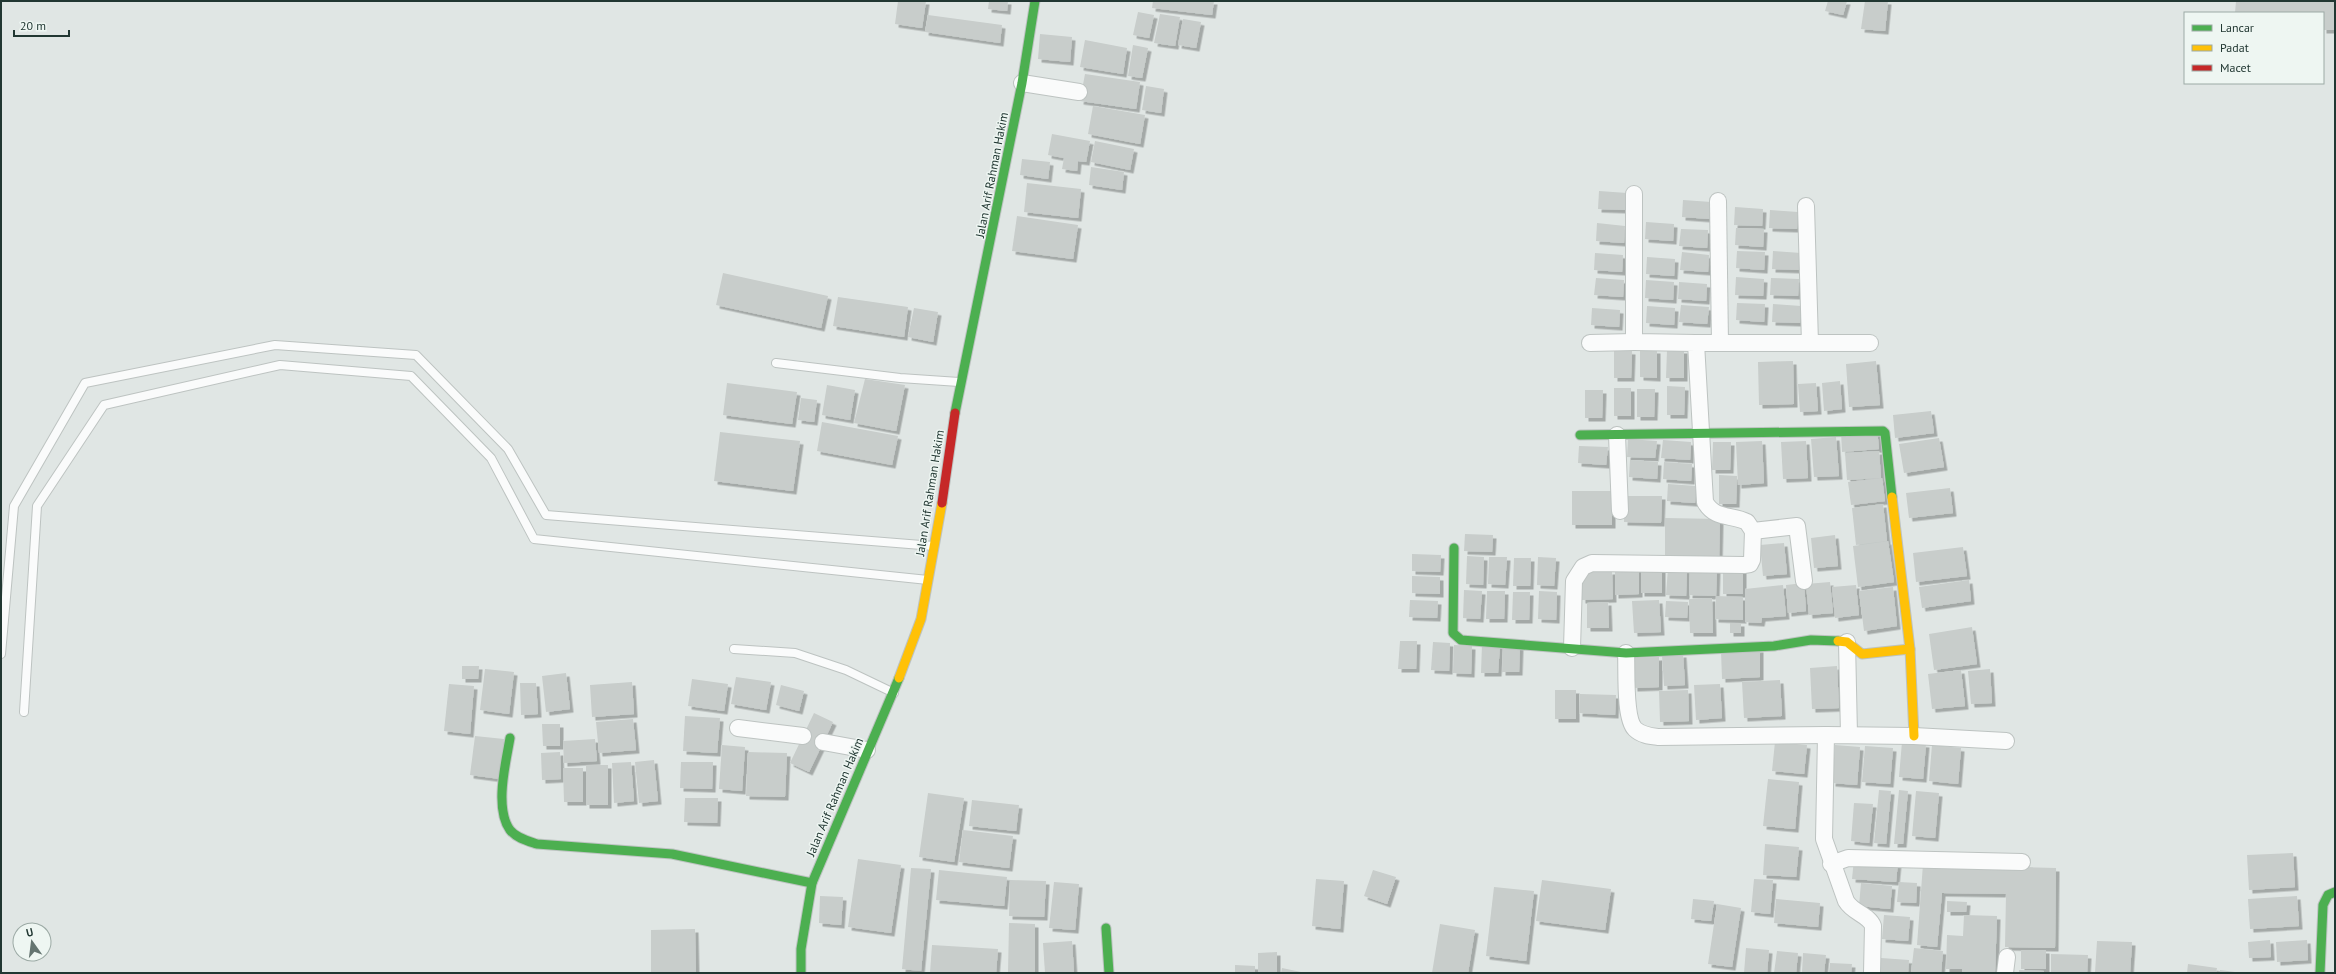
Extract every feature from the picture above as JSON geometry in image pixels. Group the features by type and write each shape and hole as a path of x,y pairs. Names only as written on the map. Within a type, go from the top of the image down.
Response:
{"street":[{"name":"Jalan Arif Rahman Hakim","path":"801,973 801,949 812,883 867,750 894,693 917,634 935,546 960,382 978,303 1022,83 1035,1"},
{"path":"1022,83 1079,92"},
{"path":"1634,194 1634,342"},
{"path":"1718,201 1720,343"},
{"path":"1806,206 1810,343"},
{"path":"1590,344 1634,342 1870,343"},
{"path":"1572,648 1574,581 1583,567 1592,563 1744,565 1750,564 1752,560 1753,531 1744,520 1718,515 1709,509 1703,489 1702,434 1696,343"},
{"path":"1580,435 1883,431 1885,433 1910,650 1914,736"},
{"path":"1617,435 1620,511"},
{"path":"1753,531 1797,526 1804,581"},
{"path":"1454,548 1453,633 1456,638 1461,640 1626,653 1774,646 1811,640 1847,642 1862,654 1910,650"},
{"path":"1847,642 1849,735"},
{"path":"1626,653 1629,717 1634,728 1643,734 1658,737 1826,734 1914,736 2006,741"},
{"path":"738,728 803,736"},
{"path":"1826,734 1823,824 1824,839 1831,864 1850,908 1869,920 1874,926 1872,973"},
{"path":"510,738 502,806 506,823 510,831 523,839 537,844 672,854 756,870 812,883"},
{"path":"823,742 867,750"},
{"path":"1831,864 1848,858 2022,862"},
{"path":"2320,973 2324,899 2335,892"},
{"path":"1106,928 1109,973"},
{"path":"2005,973 2007,957"}],"lane":[{"path":"1,654 14,506 85,383 275,345 416,355 508,449 546,515 935,546"},
{"path":"776,363 900,378 960,382"},
{"path":"24,712 37,506 104,406 280,365 411,376 490,458 534,539 928,580"},
{"path":"734,649 795,653 846,670 894,693"}],"building":[{"path":"898,1 926,1 922,28 895,24"},
{"path":"989,1 1008,1 1007,11 988,9"},
{"path":"1153,1 1214,1 1212,15 1152,8"},
{"path":"1828,1 1847,1 1843,15 1825,11"},
{"path":"1865,1 1888,1 1885,31 1861,29"},
{"path":"2236,1 2335,1 2335,30 2324,30 2324,12 2235,12"},
{"path":"1138,12 1154,15 1149,38 1133,35"},
{"path":"1160,14 1180,17 1175,46 1154,43"},
{"path":"928,15 1002,25 1000,43 925,32"},
{"path":"1183,19 1201,22 1196,48 1178,45"},
{"path":"1040,34 1072,37 1070,62 1038,59"},
{"path":"1085,40 1127,48 1123,74 1080,67"},
{"path":"1133,45 1148,48 1142,78 1128,76"},
{"path":"1085,74 1140,82 1136,109 1080,101"},
{"path":"1146,86 1164,89 1161,113 1142,110"},
{"path":"1093,106 1145,115 1140,144 1088,134"},
{"path":"1052,134 1090,141 1086,162 1078,161 1077,171 1062,169 1064,158 1048,155"},
{"path":"1095,141 1134,149 1130,170 1091,162"},
{"path":"1022,159 1050,162 1048,179 1020,175"},
{"path":"1091,167 1124,172 1122,190 1089,185"},
{"path":"1027,183 1081,189 1078,218 1024,212"},
{"path":"1599,191 1627,193 1626,210 1598,209"},
{"path":"1683,200 1711,202 1710,219 1682,217"},
{"path":"1735,207 1763,209 1762,226 1734,225"},
{"path":"1770,210 1798,212 1797,229 1769,228"},
{"path":"1017,216 1078,225 1073,259 1012,251"},
{"path":"1646,222 1674,224 1673,241 1645,239"},
{"path":"1597,223 1625,226 1624,243 1596,241"},
{"path":"1736,228 1764,229 1763,247 1735,245"},
{"path":"1681,229 1708,230 1707,248 1679,246"},
{"path":"1737,251 1765,252 1764,270 1736,268"},
{"path":"1773,251 1801,253 1800,270 1772,269"},
{"path":"1682,252 1709,255 1708,272 1680,270"},
{"path":"1595,253 1623,255 1622,272 1594,270"},
{"path":"1647,257 1675,259 1674,276 1646,274"},
{"path":"723,273 828,296 821,328 716,305"},
{"path":"1736,277 1764,279 1763,296 1735,295"},
{"path":"1596,278 1624,280 1623,297 1594,295"},
{"path":"1771,278 1799,279 1798,296 1770,295"},
{"path":"1646,280 1674,282 1673,300 1645,298"},
{"path":"1679,282 1707,284 1706,301 1678,299"},
{"path":"838,297 908,307 904,337 833,326"},
{"path":"1737,303 1765,304 1764,322 1736,320"},
{"path":"1773,304 1801,306 1800,323 1772,322"},
{"path":"1681,305 1709,307 1707,324 1679,322"},
{"path":"1647,306 1675,308 1674,325 1646,323"},
{"path":"914,308 938,312 933,342 908,337"},
{"path":"1592,308 1620,310 1619,327 1591,325"},
{"path":"1614,350 1632,351 1631,378 1614,378"},
{"path":"1640,350 1657,350 1657,378 1640,377"},
{"path":"1667,350 1684,350 1684,378 1666,378"},
{"path":"1793,361 1794,404 1759,405 1758,362"},
{"path":"1876,361 1880,405 1849,407 1846,364"},
{"path":"865,379 905,385 896,431 854,423"},
{"path":"1840,381 1842,409 1824,411 1822,383"},
{"path":"727,383 797,392 792,424 723,415"},
{"path":"1816,383 1818,411 1800,412 1798,384"},
{"path":"827,385 855,390 850,420 822,415"},
{"path":"1667,386 1685,387 1684,415 1667,415"},
{"path":"1614,388 1631,388 1631,416 1614,416"},
{"path":"1637,389 1655,389 1654,417 1637,417"},
{"path":"1585,390 1603,390 1602,418 1585,418"},
{"path":"801,398 817,400 814,422 798,420"},
{"path":"1931,411 1934,433 1895,438 1893,415"},
{"path":"822,422 898,436 892,465 817,451"},
{"path":"1877,429 1879,449 1842,452 1841,432"},
{"path":"720,432 800,441 793,491 714,481"},
{"path":"1836,437 1839,476 1814,477 1811,439"},
{"path":"1939,438 1944,467 1904,473 1899,444"},
{"path":"1628,439 1657,441 1655,458 1627,457"},
{"path":"1663,440 1691,442 1690,460 1661,458"},
{"path":"1762,441 1764,483 1738,485 1736,442"},
{"path":"1806,441 1808,478 1783,479 1781,442"},
{"path":"1713,442 1731,442 1730,470 1712,470"},
{"path":"1579,446 1608,447 1606,465 1578,463"},
{"path":"1879,451 1881,478 1847,480 1845,453"},
{"path":"1630,460 1658,462 1657,479 1629,477"},
{"path":"1664,462 1692,464 1691,481 1663,479"},
{"path":"1719,475 1737,476 1736,504 1719,504"},
{"path":"1882,478 1885,501 1851,505 1848,482"},
{"path":"1668,484 1696,486 1695,503 1667,501"},
{"path":"1950,488 1953,513 1909,518 1906,493"},
{"path":"1572,491 1612,491 1612,525 1572,525"},
{"path":"1625,496 1662,496 1661,523 1624,522"},
{"path":"1883,504 1887,541 1856,545 1852,508"},
{"path":"1665,518 1720,519 1719,560 1665,560"},
{"path":"1465,534 1493,535 1492,552 1464,551"},
{"path":"1835,535 1838,566 1814,568 1811,538"},
{"path":"1888,541 1894,582 1858,587 1853,546"},
{"path":"1784,543 1787,574 1763,576 1760,545"},
{"path":"1963,547 1967,576 1916,582 1913,553"},
{"path":"1412,554 1441,555 1440,572 1412,571"},
{"path":"1467,556 1484,557 1483,585 1466,584"},
{"path":"1489,557 1507,557 1505,585 1488,584"},
{"path":"1538,557 1556,558 1554,586 1537,585"},
{"path":"1514,558 1531,558 1530,586 1513,586"},
{"path":"1641,566 1662,566 1662,593 1641,593"},
{"path":"1690,566 1717,567 1716,596 1689,595"},
{"path":"1615,567 1639,568 1639,594 1615,595"},
{"path":"1668,568 1687,569 1686,596 1666,595"},
{"path":"1723,568 1743,568 1743,594 1723,594"},
{"path":"1612,571 1613,599 1582,600 1581,572"},
{"path":"1412,576 1440,577 1440,594 1412,593"},
{"path":"1969,580 1971,601 1922,608 1919,587"},
{"path":"1830,582 1833,613 1809,615 1806,584"},
{"path":"1804,583 1806,611 1788,613 1786,585"},
{"path":"1783,585 1786,616 1762,618 1761,623 1745,622 1745,589"},
{"path":"1856,585 1859,615 1835,618 1832,587"},
{"path":"1893,587 1897,626 1864,631 1859,591"},
{"path":"1464,590 1482,591 1480,619 1463,618"},
{"path":"1487,591 1505,591 1504,619 1486,619"},
{"path":"1539,591 1557,592 1556,620 1538,619"},
{"path":"1513,592 1530,592 1529,620 1512,620"},
{"path":"1716,596 1743,597 1743,620 1715,619"},
{"path":"1712,598 1713,633 1690,633 1689,599"},
{"path":"1410,600 1438,601 1437,618 1409,617"},
{"path":"1659,600 1661,632 1634,633 1632,601"},
{"path":"1666,601 1688,602 1687,618 1665,617"},
{"path":"1608,602 1609,628 1587,628 1587,603"},
{"path":"1730,623 1741,623 1741,633 1730,633"},
{"path":"1972,627 1977,664 1934,670 1929,634"},
{"path":"1400,641 1417,641 1416,669 1398,669"},
{"path":"1433,642 1450,643 1449,671 1431,670"},
{"path":"1482,644 1500,645 1498,673 1481,673"},
{"path":"1503,644 1520,645 1519,672 1502,672"},
{"path":"1454,645 1472,646 1471,674 1453,673"},
{"path":"1760,649 1760,677 1722,679 1721,651"},
{"path":"1683,654 1685,685 1664,686 1662,655"},
{"path":"1659,657 1659,687 1634,688 1633,658"},
{"path":"462,666 479,666 478,679 462,679"},
{"path":"1837,666 1839,708 1812,709 1810,668"},
{"path":"485,669 514,672 509,714 480,710"},
{"path":"1990,669 1992,703 1971,704 1968,671"},
{"path":"1961,670 1965,706 1932,709 1928,674"},
{"path":"566,673 570,709 546,712 542,676"},
{"path":"736,677 771,682 766,710 731,704"},
{"path":"692,679 728,684 724,711 688,706"},
{"path":"1780,680 1782,716 1744,718 1742,682"},
{"path":"632,682 634,714 592,717 590,685"},
{"path":"520,683 536,683 538,714 521,715"},
{"path":"449,684 474,686 470,734 444,731"},
{"path":"1720,684 1722,718 1696,720 1694,685"},
{"path":"781,685 804,691 799,711 776,705"},
{"path":"1555,690 1576,690 1576,719 1555,719"},
{"path":"1688,690 1689,721 1660,722 1659,691"},
{"path":"1580,694 1616,695 1615,715 1579,713"},
{"path":"814,713 833,722 809,772 790,763"},
{"path":"685,716 720,718 717,753 683,751"},
{"path":"633,719 636,750 599,753 596,722"},
{"path":"542,724 560,724 560,746 543,746"},
{"path":"475,736 504,739 500,779 470,775"},
{"path":"595,739 597,761 564,763 563,741"},
{"path":"1775,742 1807,745 1804,774 1772,771"},
{"path":"1902,742 1926,744 1923,779 1899,777"},
{"path":"722,745 745,747 742,791 719,789"},
{"path":"1835,745 1860,747 1857,785 1832,783"},
{"path":"1932,745 1961,748 1958,784 1929,781"},
{"path":"1865,746 1893,748 1890,784 1862,782"},
{"path":"560,752 561,779 542,780 541,753"},
{"path":"748,752 787,753 785,797 746,796"},
{"path":"654,760 658,801 639,803 635,762"},
{"path":"631,762 634,801 614,803 612,763"},
{"path":"681,762 713,762 712,789 680,788"},
{"path":"586,765 608,765 608,805 586,805"},
{"path":"563,768 583,768 583,802 564,802"},
{"path":"1768,779 1799,782 1795,829 1763,826"},
{"path":"1879,790 1891,791 1886,844 1874,843"},
{"path":"1899,790 1908,791 1903,844 1894,844"},
{"path":"1916,791 1939,793 1935,838 1912,836"},
{"path":"928,793 964,798 954,862 919,857"},
{"path":"685,798 718,798 717,823 684,822"},
{"path":"972,800 1019,805 1016,831 969,826"},
{"path":"1854,803 1873,804 1869,843 1851,841"},
{"path":"963,830 1013,836 1009,868 959,862"},
{"path":"1765,844 1799,847 1796,877 1763,875"},
{"path":"2293,853 2295,887 2249,890 2247,855"},
{"path":"858,859 901,865 891,933 848,927"},
{"path":"1854,859 1898,862 1896,882 1852,879"},
{"path":"1923,864 2056,868 2055,948 2005,947 2006,894 1942,893 1937,947 1917,945"},
{"path":"911,868 931,869 921,971 902,969"},
{"path":"939,870 1007,877 1004,906 936,900"},
{"path":"1373,870 1396,877 1387,904 1364,896"},
{"path":"1316,879 1344,881 1340,929 1312,926"},
{"path":"1754,879 1773,880 1770,914 1751,912"},
{"path":"1010,880 1046,881 1044,917 1009,916"},
{"path":"1542,880 1611,889 1605,930 1536,921"},
{"path":"1054,882 1079,884 1075,930 1049,928"},
{"path":"1899,882 1917,883 1916,903 1897,902"},
{"path":"1861,883 1892,886 1890,909 1859,906"},
{"path":"1494,887 1534,891 1526,961 1486,956"},
{"path":"820,896 843,897 841,925 819,923"},
{"path":"2297,896 2299,926 2250,929 2248,899"},
{"path":"1693,899 1714,901 1711,921 1691,919"},
{"path":"1776,899 1820,903 1818,927 1774,923"},
{"path":"1947,901 1967,902 1966,912 1947,912"},
{"path":"1717,904 1741,908 1732,967 1708,964"},
{"path":"1884,915 1910,917 1908,941 1882,939"},
{"path":"1964,915 1997,916 1995,973 1962,973 1962,969 1946,969 1947,935 1963,936"},
{"path":"1009,923 1035,924 1035,973 1008,973"},
{"path":"1440,924 1475,930 1468,973 1432,973"},
{"path":"695,929 696,973 651,973 651,930"},
{"path":"2270,940 2271,957 2249,958 2248,942"},
{"path":"2307,940 2308,960 2277,962 2276,942"},
{"path":"1072,941 1074,973 1045,973 1043,943"},
{"path":"2097,941 2132,942 2130,973 2095,973"},
{"path":"932,945 998,949 996,973 930,973"},
{"path":"1746,948 1769,950 1767,973 1744,973"},
{"path":"1914,948 1943,951 1941,973 1911,973"},
{"path":"2021,950 2046,950 2046,969 2021,969"},
{"path":"1777,951 1798,953 1796,973 1774,973"},
{"path":"1277,952 1277,973 1258,973 1258,953"},
{"path":"1803,953 1826,955 1824,973 1802,973"},
{"path":"2051,954 2088,955 2087,973 2051,973"},
{"path":"1881,958 1909,960 1908,973 1880,973"},
{"path":"1830,963 1852,964 1851,973 1829,973"},
{"path":"2188,964 2217,968 2216,973 2187,973"},
{"path":"1235,965 1255,966 1255,973 1235,973"},
{"path":"1282,968 1301,972 1301,973 1281,973"},
{"path":"2019,970 2044,971 2044,973 2019,973"},
{"path":"2220,970 2235,972 2235,973 2220,973"}],"traffic: fast":[{"path":"955,413 1022,83 1035,1"},
{"path":"1580,435 1883,431 1885,433 1892,497"},
{"path":"1454,548 1453,633 1461,640 1626,653 1774,646 1811,640 1838,641"},
{"path":"801,973 801,949 812,883 899,678"},
{"path":"510,738 502,785 503,810 505,821 510,830 522,839 537,844 672,854 812,883"},
{"path":"2320,973 2323,905 2328,895 2335,892"},
{"path":"1106,928 1109,973"}],"traffic: slow":[{"path":"1892,497 1910,649 1914,736"},
{"path":"899,678 921,619 942,503"},
{"path":"1838,641 1847,642 1862,654 1910,649"}],"traffic: jam":[{"path":"942,503 955,413"}]}
